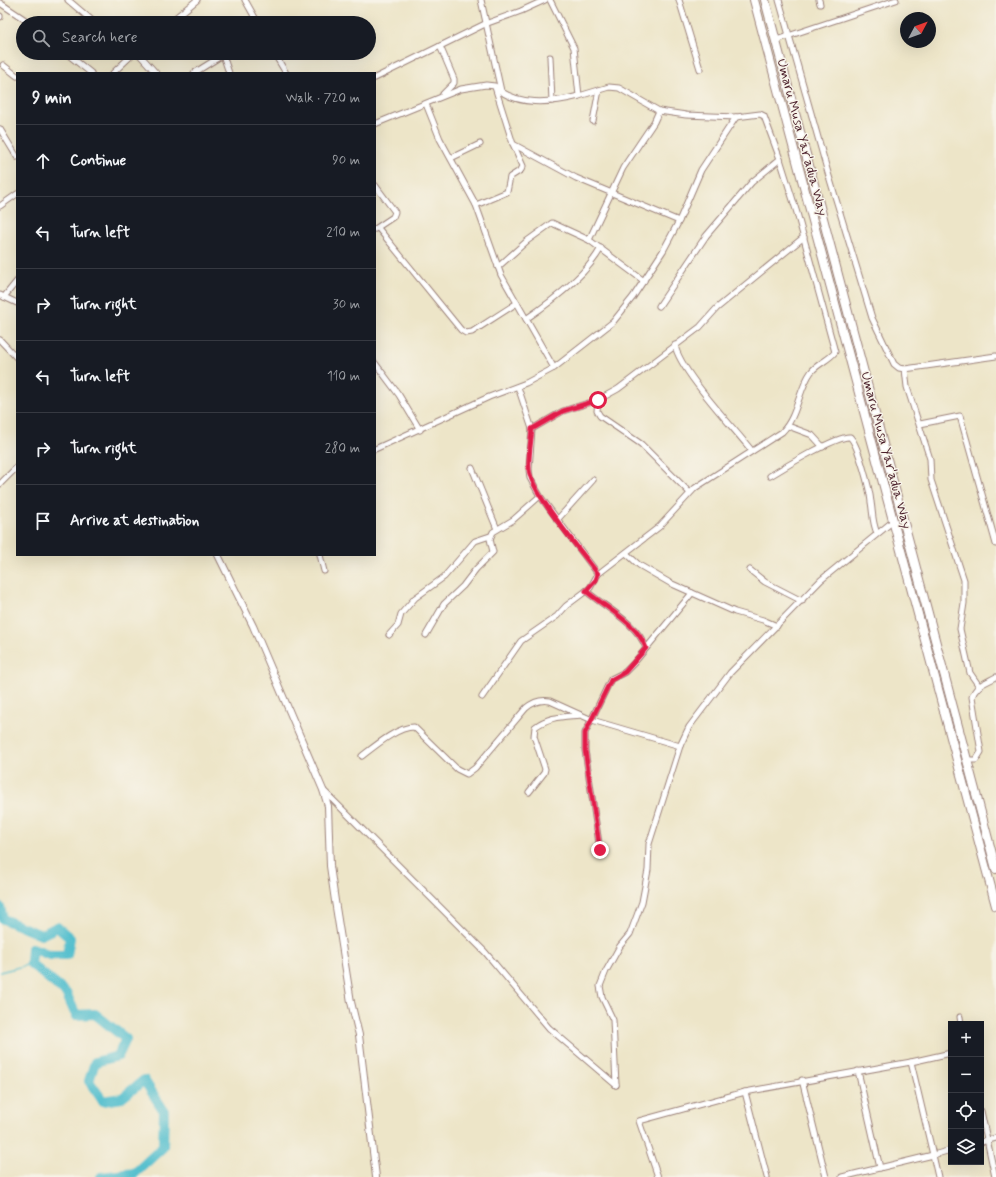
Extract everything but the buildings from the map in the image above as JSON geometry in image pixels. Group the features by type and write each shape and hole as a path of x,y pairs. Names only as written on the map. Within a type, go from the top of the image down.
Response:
{"main road":[{"name":"Umaru Musa Yar'adua Way","path":"754,0 892,522 996,906"},
{"name":"Umaru Musa Yar'adua Way","path":"765,0 996,869"}],"street":[{"path":"68,0 87,16"},
{"path":"178,16 197,0"},
{"path":"245,0 254,16"},
{"path":"481,0 501,92"},
{"path":"376,78 485,24 521,11 545,0"},
{"path":"550,0 574,48 578,96"},
{"path":"679,0 700,68"},
{"path":"779,0 872,318 894,364 899,368 905,369 996,356"},
{"path":"776,40 789,37 896,0"},
{"path":"0,3 20,16"},
{"path":"440,46 452,72 454,83 441,96"},
{"path":"550,57 552,100"},
{"path":"75,60 90,72"},
{"path":"114,72 126,60"},
{"path":"144,60 155,72"},
{"path":"196,72 215,60"},
{"path":"225,60 228,72"},
{"path":"278,60 285,72"},
{"path":"1,65 16,75"},
{"path":"376,124 426,104 441,96 472,86 495,86 508,96 529,101 552,100 578,96 608,87 619,88 658,111 686,115 736,117 760,114 764,116 780,159 804,237 835,352 812,370 804,383 788,426 773,439 688,492 659,527 598,574 596,580 586,591 566,606 557,616 523,638 482,697"},
{"path":"476,205 507,192 510,177 522,168 523,164 514,144 495,86"},
{"path":"593,121 599,90"},
{"path":"426,104 440,139 476,205 498,267 554,368"},
{"path":"589,240 623,168 654,122 658,111"},
{"path":"376,449 420,430 489,397 518,387 554,368 613,322 629,303 644,281 679,221 701,170 736,117"},
{"path":"0,129 16,154"},
{"path":"451,158 480,144"},
{"path":"514,144 576,178 679,221"},
{"path":"659,306 706,236 752,182 780,159"},
{"path":"376,186 395,212 393,217 376,229 461,330 466,333 472,332 517,303"},
{"path":"0,206 16,195"},
{"path":"498,267 527,241 552,223 589,240 644,281"},
{"path":"532,429 563,411 598,400 618,389 700,327 717,308 804,237"},
{"path":"526,318 550,302 586,270 601,248"},
{"path":"16,282 2,296 16,302"},
{"path":"0,340 16,357"},
{"path":"675,345 679,359 695,382 752,451"},
{"path":"905,369 906,387 920,424 930,458 931,480 964,580 964,603 960,629 970,673 979,686"},
{"path":"378,371 399,394 420,430"},
{"path":"518,387 532,429 529,469 530,478 540,496 598,574"},
{"path":"598,400 597,411 600,416 641,444 688,492"},
{"path":"920,424 960,416 996,544"},
{"path":"788,426 812,435 823,447"},
{"path":"770,476 846,436 853,440 856,446 871,500 872,520 877,533"},
{"path":"0,484 16,468"},
{"path":"472,468 497,529"},
{"path":"557,520 593,480"},
{"path":"389,635 398,625 401,614 415,598 444,577 475,541 490,536 497,529 512,520 540,496"},
{"path":"323,790 486,952 549,1028 616,1086 613,1020 602,997 600,986 609,964 620,946 630,934 642,902 648,870 648,844 680,746 690,728 730,673 821,580 892,522"},
{"path":"426,635 444,604 463,586 476,569 493,552 490,536"},
{"path":"626,553 652,574 735,612 763,620 777,626"},
{"path":"218,556 253,626 323,790 328,806 330,866 351,1002 359,1035 376,1177"},
{"path":"320,556 324,571"},
{"path":"750,570 765,582 802,601"},
{"path":"586,591 622,619 639,636 646,648"},
{"path":"600,850 584,742 585,733 611,680 625,672 692,593"},
{"path":"967,760 976,760 981,752 972,697 974,690 996,678"},
{"path":"362,756 389,737 409,727 414,727 457,769 467,774 475,768 531,704 543,700 550,701 592,720 680,746"},
{"path":"529,792 544,773 545,769 534,736 535,727 542,722 558,716 582,715"},
{"path":"960,1017 961,1021"},
{"path":"658,1177 638,1122 745,1092 802,1080 911,1062 948,1054"},
{"path":"911,1062 938,1177"},
{"path":"858,1071 880,1168"},
{"path":"802,1080 826,1177"},
{"path":"745,1092 767,1177"},
{"path":"984,1122 996,1177"},
{"path":"984,1141 996,1138"},
{"path":"842,1177 948,1151"}],"waterway":[{"path":"0,907 3,919 41,935 57,927 70,938 67,955 50,955 32,948 31,964 66,993 76,1015 95,1014 126,1039 118,1056 95,1062 89,1081 103,1101 122,1098 144,1080 164,1111 163,1147 135,1173 101,1177"},
{"path":"0,972 31,964"}],"route":[{"path":"598,400 563,411 532,429 529,469 530,478 540,496 598,574 596,580 586,591 622,619 644,642 646,648 631,667 611,680 585,733 585,750 600,850"}]}
